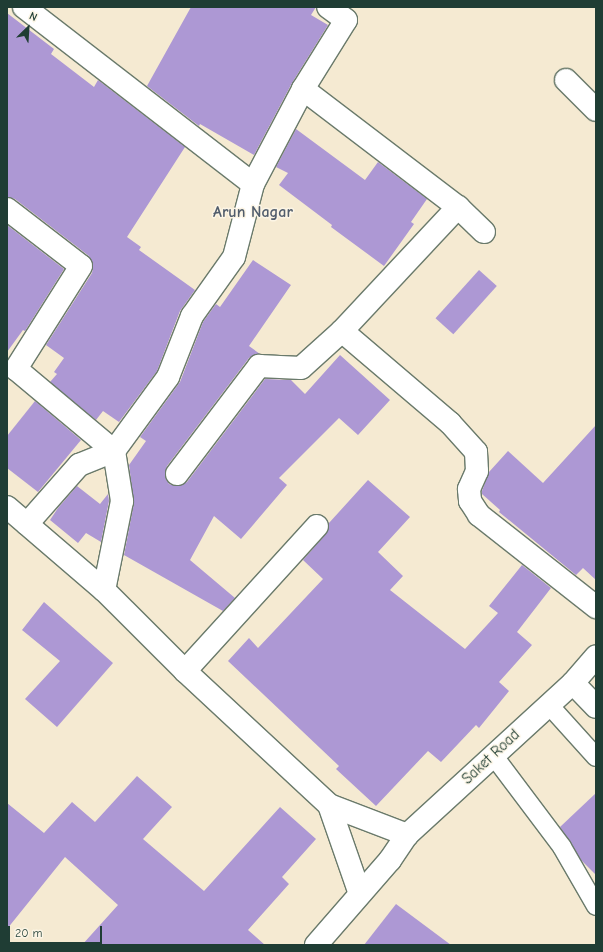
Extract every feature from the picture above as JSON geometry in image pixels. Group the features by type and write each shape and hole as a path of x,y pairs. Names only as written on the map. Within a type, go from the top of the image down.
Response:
{"street":[{"path":"24,7 252,184"},
{"path":"27,524 79,465 114,451 168,377 192,316 234,257 252,184 302,89 346,20 328,7"},
{"path":"566,80 596,110"},
{"path":"302,89 458,207 484,232"},
{"path":"177,474 259,366 301,368 342,331 458,207"},
{"path":"7,210 81,266 16,369 114,451 122,501 104,590"},
{"path":"342,331 450,423 476,452 476,470 469,489 470,501 479,515 596,607"},
{"path":"7,507 104,590 185,671 329,805 407,835"},
{"path":"185,671 317,526"},
{"name":"Saket Road","path":"316,945 390,860 407,835 573,683 596,657"},
{"path":"573,683 596,707"},
{"path":"329,805 360,894"}],"lane":[{"path":"549,705 596,757"},
{"path":"493,755 562,847 596,906"}],"building":[{"path":"191,7 316,7 311,15 328,25 292,83 254,155 200,124 199,126 147,86"},
{"path":"7,13 54,49 51,54 94,87 98,80 185,147 127,237 141,247 139,250 195,290 180,311 157,371 119,422 103,411 96,420 50,382 57,374 54,372 64,358 46,345 92,273 93,267 89,256 15,199 7,197"},
{"path":"296,129 365,180 378,162 427,199 411,222 414,224 384,266 331,227 332,225 279,185 288,173 276,167"},
{"path":"7,225 64,269 25,331 23,330 7,352"},
{"path":"253,260 291,285 249,346 260,354 249,358 167,466 165,473 169,484 176,486 187,482 265,379 291,380 305,394 340,355 390,400 358,435 339,418 279,478 287,485 241,539 214,516 190,560 235,598 223,611 124,555 134,503 129,465 146,441 140,437 180,382 203,322 216,304 220,307"},
{"path":"479,270 497,286 453,334 436,318"},
{"path":"35,401 81,440 38,492 7,468 7,436"},
{"path":"596,425 596,580 583,568 576,575 499,512 500,510 482,494 482,491 489,472 508,451 543,483"},
{"path":"368,480 410,517 378,552 403,576 390,590 465,649 498,613 489,606 522,565 551,588 517,632 532,645 499,682 509,691 479,728 476,725 441,762 428,751 376,806 336,769 339,766 228,661 249,638 258,648 323,579 303,560 326,534 329,528 329,523"},
{"path":"77,486 100,504 108,494 109,501 101,542 86,533 78,543 50,520"},
{"path":"44,602 113,663 57,727 25,699 60,661 22,630"},
{"path":"137,776 172,807 143,839 204,891 280,807 316,839 282,877 289,884 248,930 265,945 82,945 118,905 65,857 7,929 7,803 44,833 72,802 95,822"},
{"path":"596,793 596,875 581,860 560,827"},
{"path":"396,904 451,945 364,945"}],"district":[{"name":"Arun Nagar","path":"253,212"}]}
